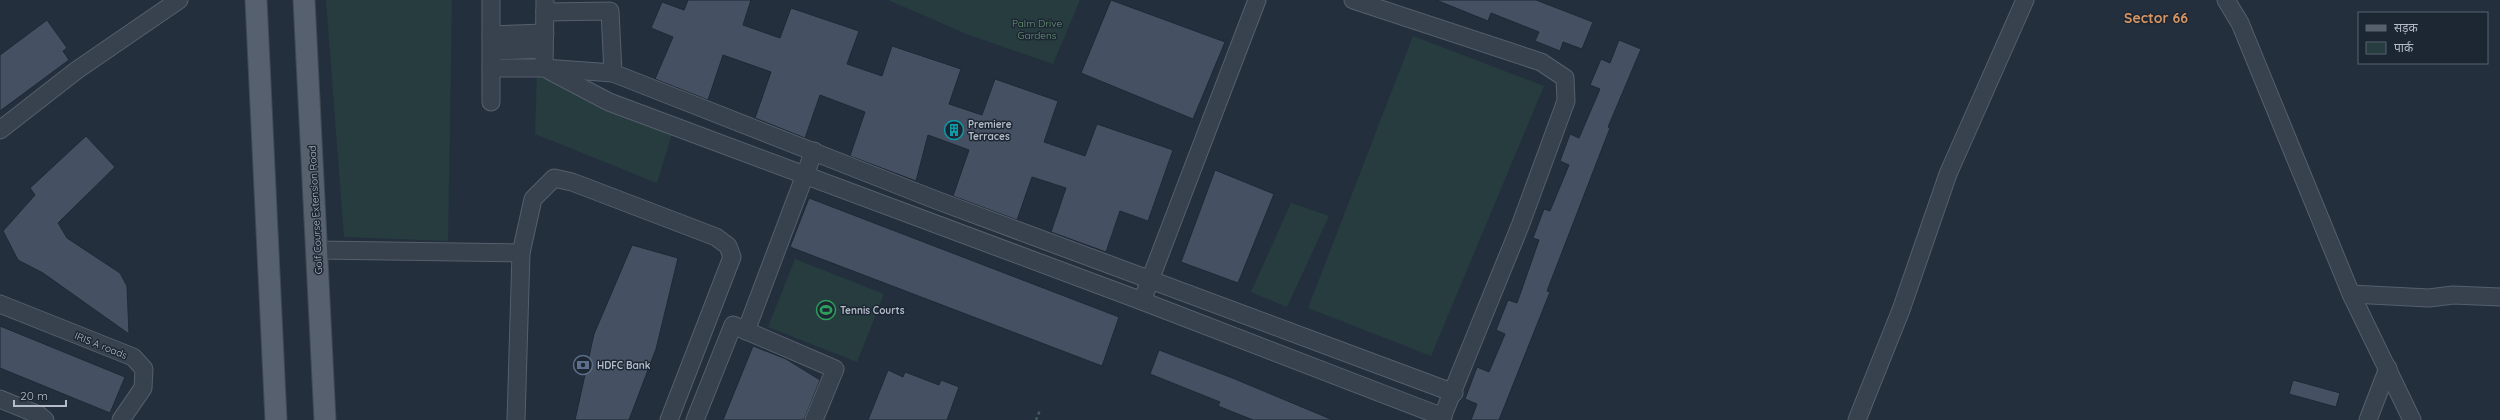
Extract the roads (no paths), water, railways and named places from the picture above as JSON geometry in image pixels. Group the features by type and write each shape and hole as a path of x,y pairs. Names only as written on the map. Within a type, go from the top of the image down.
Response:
{"main road":[{"path":"256,0 276,420"},
{"name":"Golf Course Extension Road","path":"304,0 326,420"}],"street":[{"path":"0,130 77,70 179,0"},
{"path":"491,0 491,102"},
{"path":"1142,301 1257,0"},
{"path":"544,68 609,102 1142,301 1442,418 1454,392 1520,226 1566,101 1565,78 1541,62 1353,0"},
{"path":"1857,420 1901,310 1948,174 1996,71 2025,0"},
{"path":"2226,0 2240,23 2352,294 2412,420"},
{"path":"544,68 545,6 610,11 613,73"},
{"path":"492,43 545,41"},
{"path":"492,68 544,68 613,73 936,200 1151,278 1454,392"},
{"path":"746,331 814,151"},
{"path":"516,420 521,253 533,199 554,178 572,182 709,234 728,246 732,257 669,420"},
{"path":"317,250 521,253"},
{"path":"2352,294 2429,298 2453,295 2500,297"},
{"name":"IRIS A roads","path":"0,304 133,358 144,369 143,388 121,420"},
{"path":"695,420 733,325 835,369 814,420"},
{"path":"2368,420 2388,368"},
{"path":"0,398 39,418"}],"place":[{"name":"Premiere Terraces","path":"954,130"},
{"name":"Tennis Courts","path":"826,310"},
{"name":"HDFC Bank","path":"583,365"}],"district":[{"name":"Sector 66","path":"2156,18"}],"park label":[{"name":"Palm Drive Gardens","path":"1037,28"}]}
